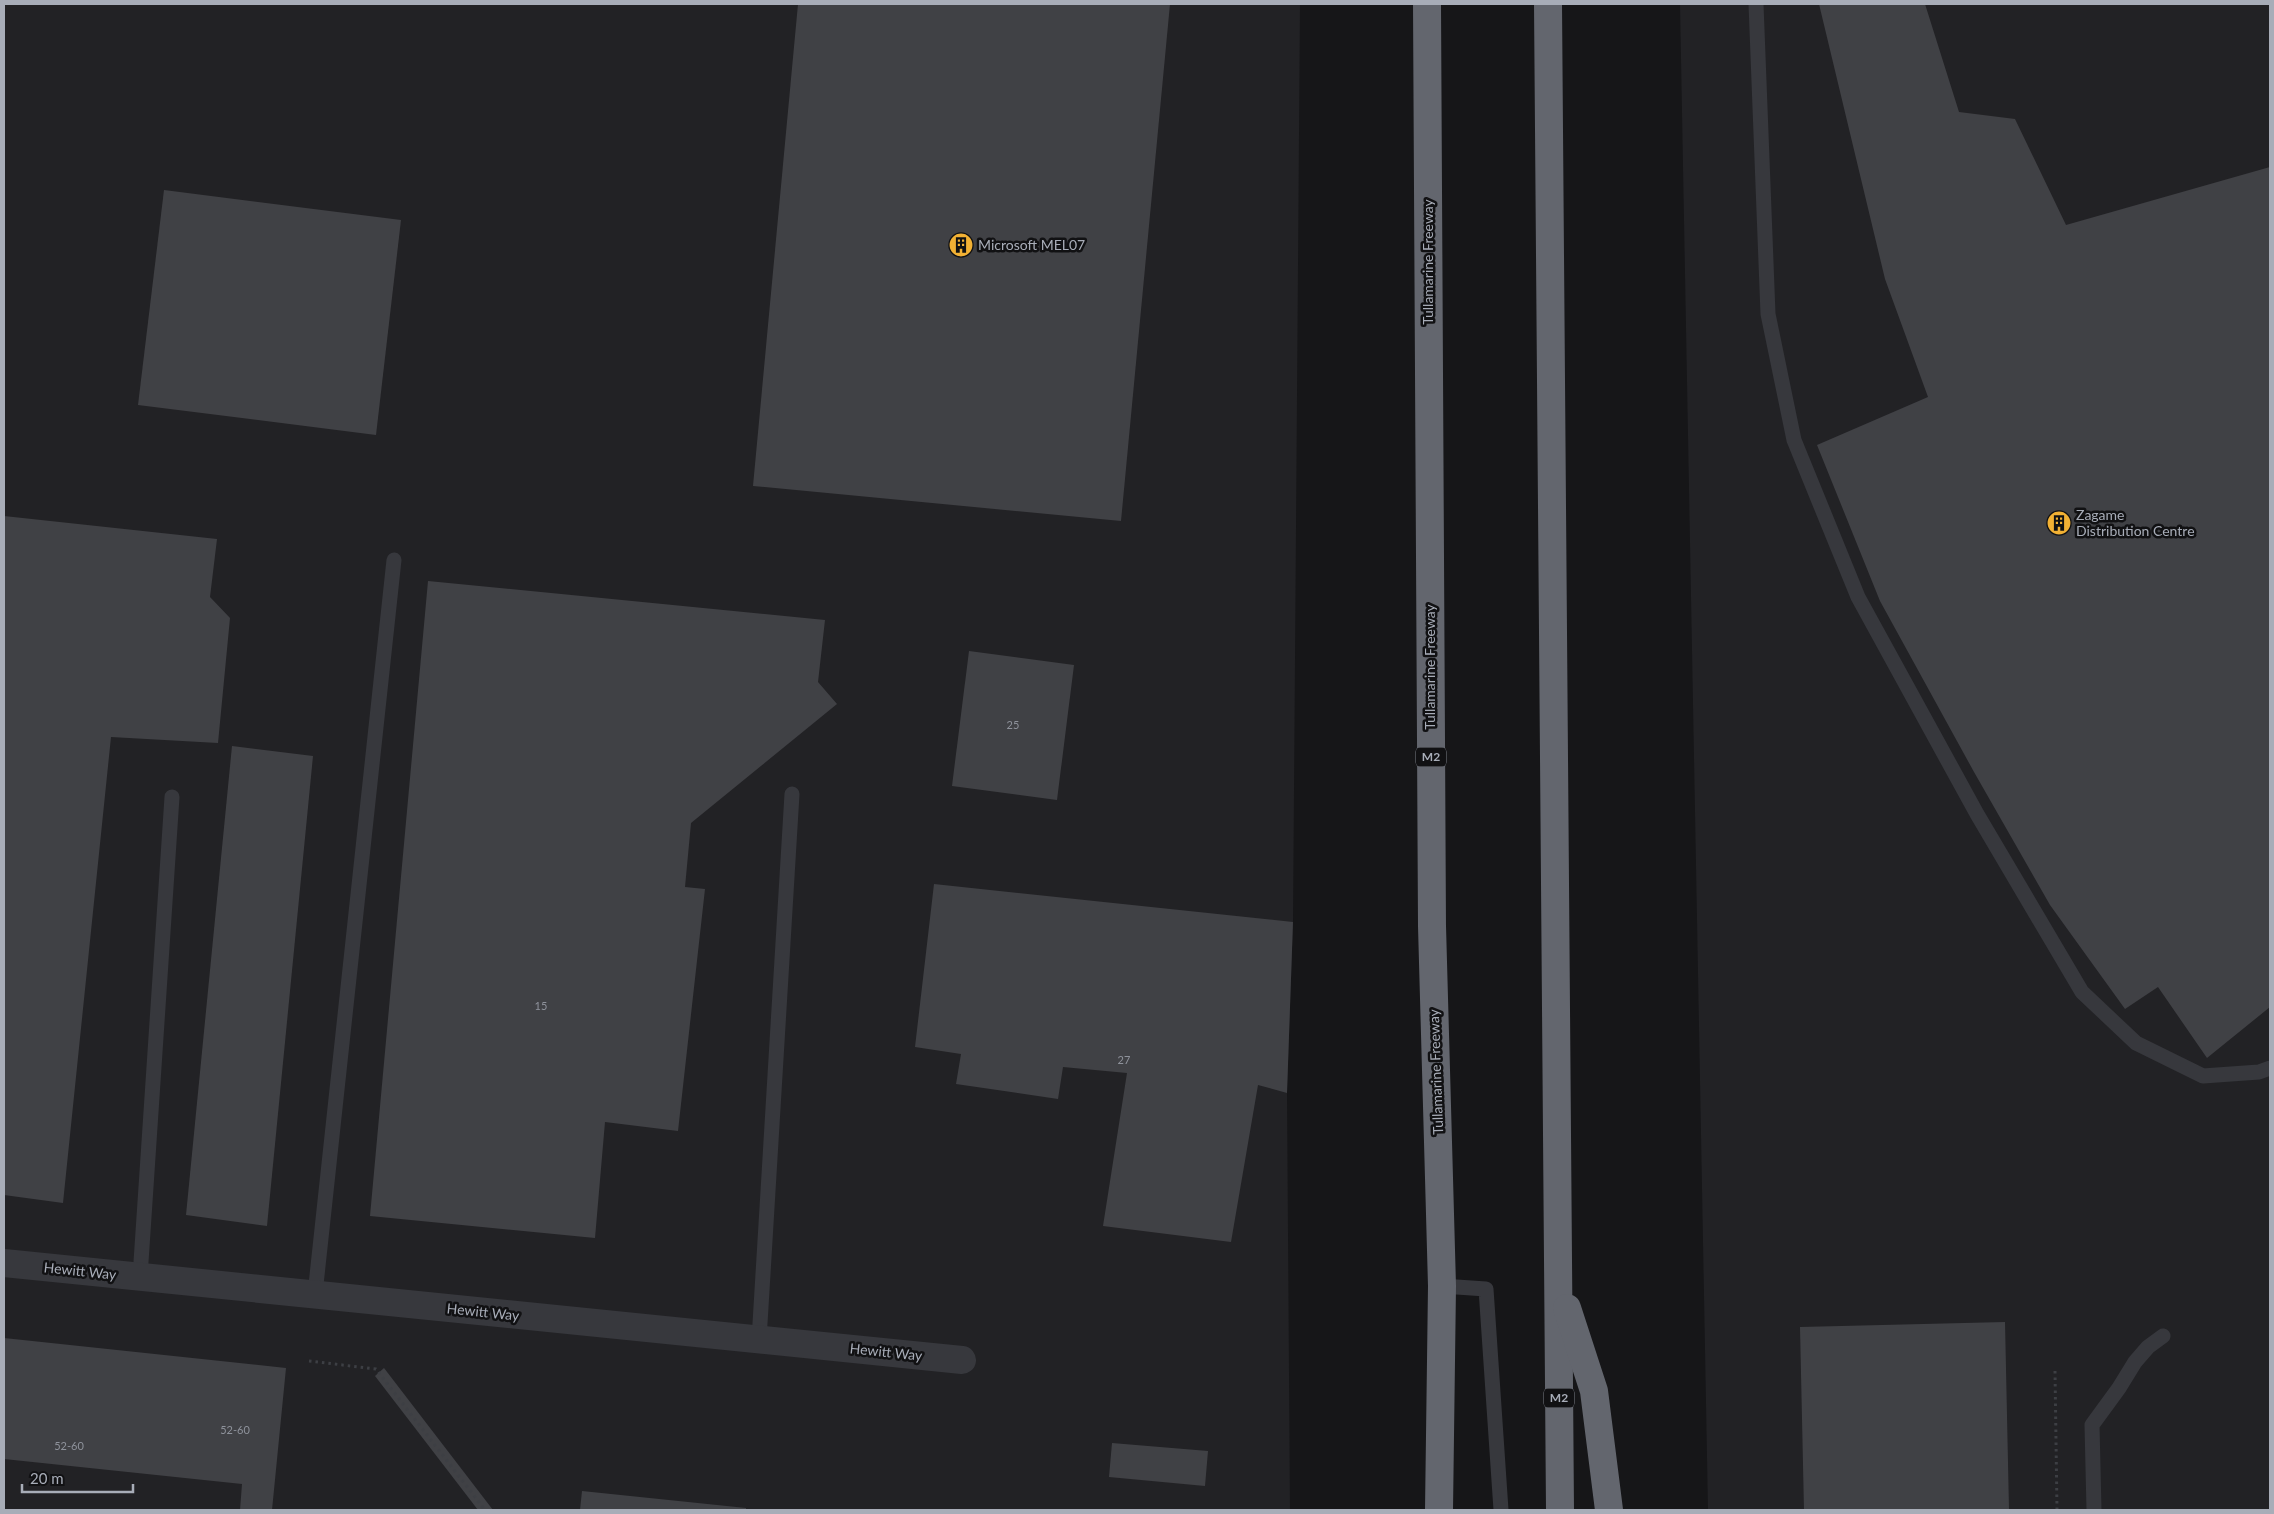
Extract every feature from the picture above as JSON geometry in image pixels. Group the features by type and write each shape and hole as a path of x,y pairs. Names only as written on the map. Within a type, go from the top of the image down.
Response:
{"highway":[{"name":"Tullamarine Freeway","path":"1427,4 1432,926 1442,1286 1440,1510"},
{"name":"M2","path":"1548,4 1560,1510"},
{"path":"1559,1285 1594,1391 1609,1510"}],"street":[{"name":"Hewitt Way","path":"4,1263 962,1360"}],"lane":[{"path":"1756,4 1768,314 1794,440 1858,597 1977,814 2082,992 2136,1043 2203,1076 2259,1072 2270,1068"},
{"path":"315,1294 394,560"},
{"path":"758,1340 792,794"},
{"path":"140,1276 172,797"},
{"path":"1442,1286 1486,1289 1501,1510"},
{"path":"2094,1510 2092,1425 2135,1362 2163,1336"}],"path":[{"path":"309,1360 376,1369 485,1510"},
{"path":"2055,1371 2057,1510"}],"shaded area":[{"path":"4,4 1300,4 1293,922 1287,1093 1290,1510 4,1510"},
{"path":"1680,4 2270,4 2270,1510 1708,1510"}],"building":[{"name":"Microsoft MEL07","path":"798,4 1170,4 1121,521 753,486"},
{"name":"Zagame Distribution Centre","path":"1819,4 1925,4 1959,112 2015,119 2066,225 2270,167 2270,1007 2207,1058 2158,987 2125,1009 2050,905 1880,601 1817,445 1928,397 1885,279"},
{"path":"164,190 401,220 376,435 138,405"},
{"path":"4,516 217,539 210,597 230,618 218,743 111,737 63,1203 4,1195"},
{"path":"428,581 825,620 818,682 837,704 691,823 685,887 705,889 678,1131 605,1122 595,1238 370,1216"},
{"path":"969,651 1074,665 1057,800 952,786"},
{"path":"232,746 313,756 267,1226 186,1215"},
{"path":"934,884 1293,922 1287,1093 1258,1085 1231,1242 1103,1226 1127,1073 1063,1067 1058,1099 956,1084 961,1054 915,1047"},
{"path":"2005,1322 2009,1510 1804,1510 1800,1327"},
{"path":"4,1338 286,1368 272,1510 240,1510 242,1484 4,1459"},
{"path":"384,1368 493,1510 478,1510 375,1376"},
{"path":"1112,1443 1208,1451 1205,1486 1109,1477"},
{"path":"582,1491 746,1508 746,1510 580,1510"}],"place":[{"name":"Microsoft MEL07","path":"961,245"},
{"name":"Zagame Distribution Centre","path":"2059,523"}]}
